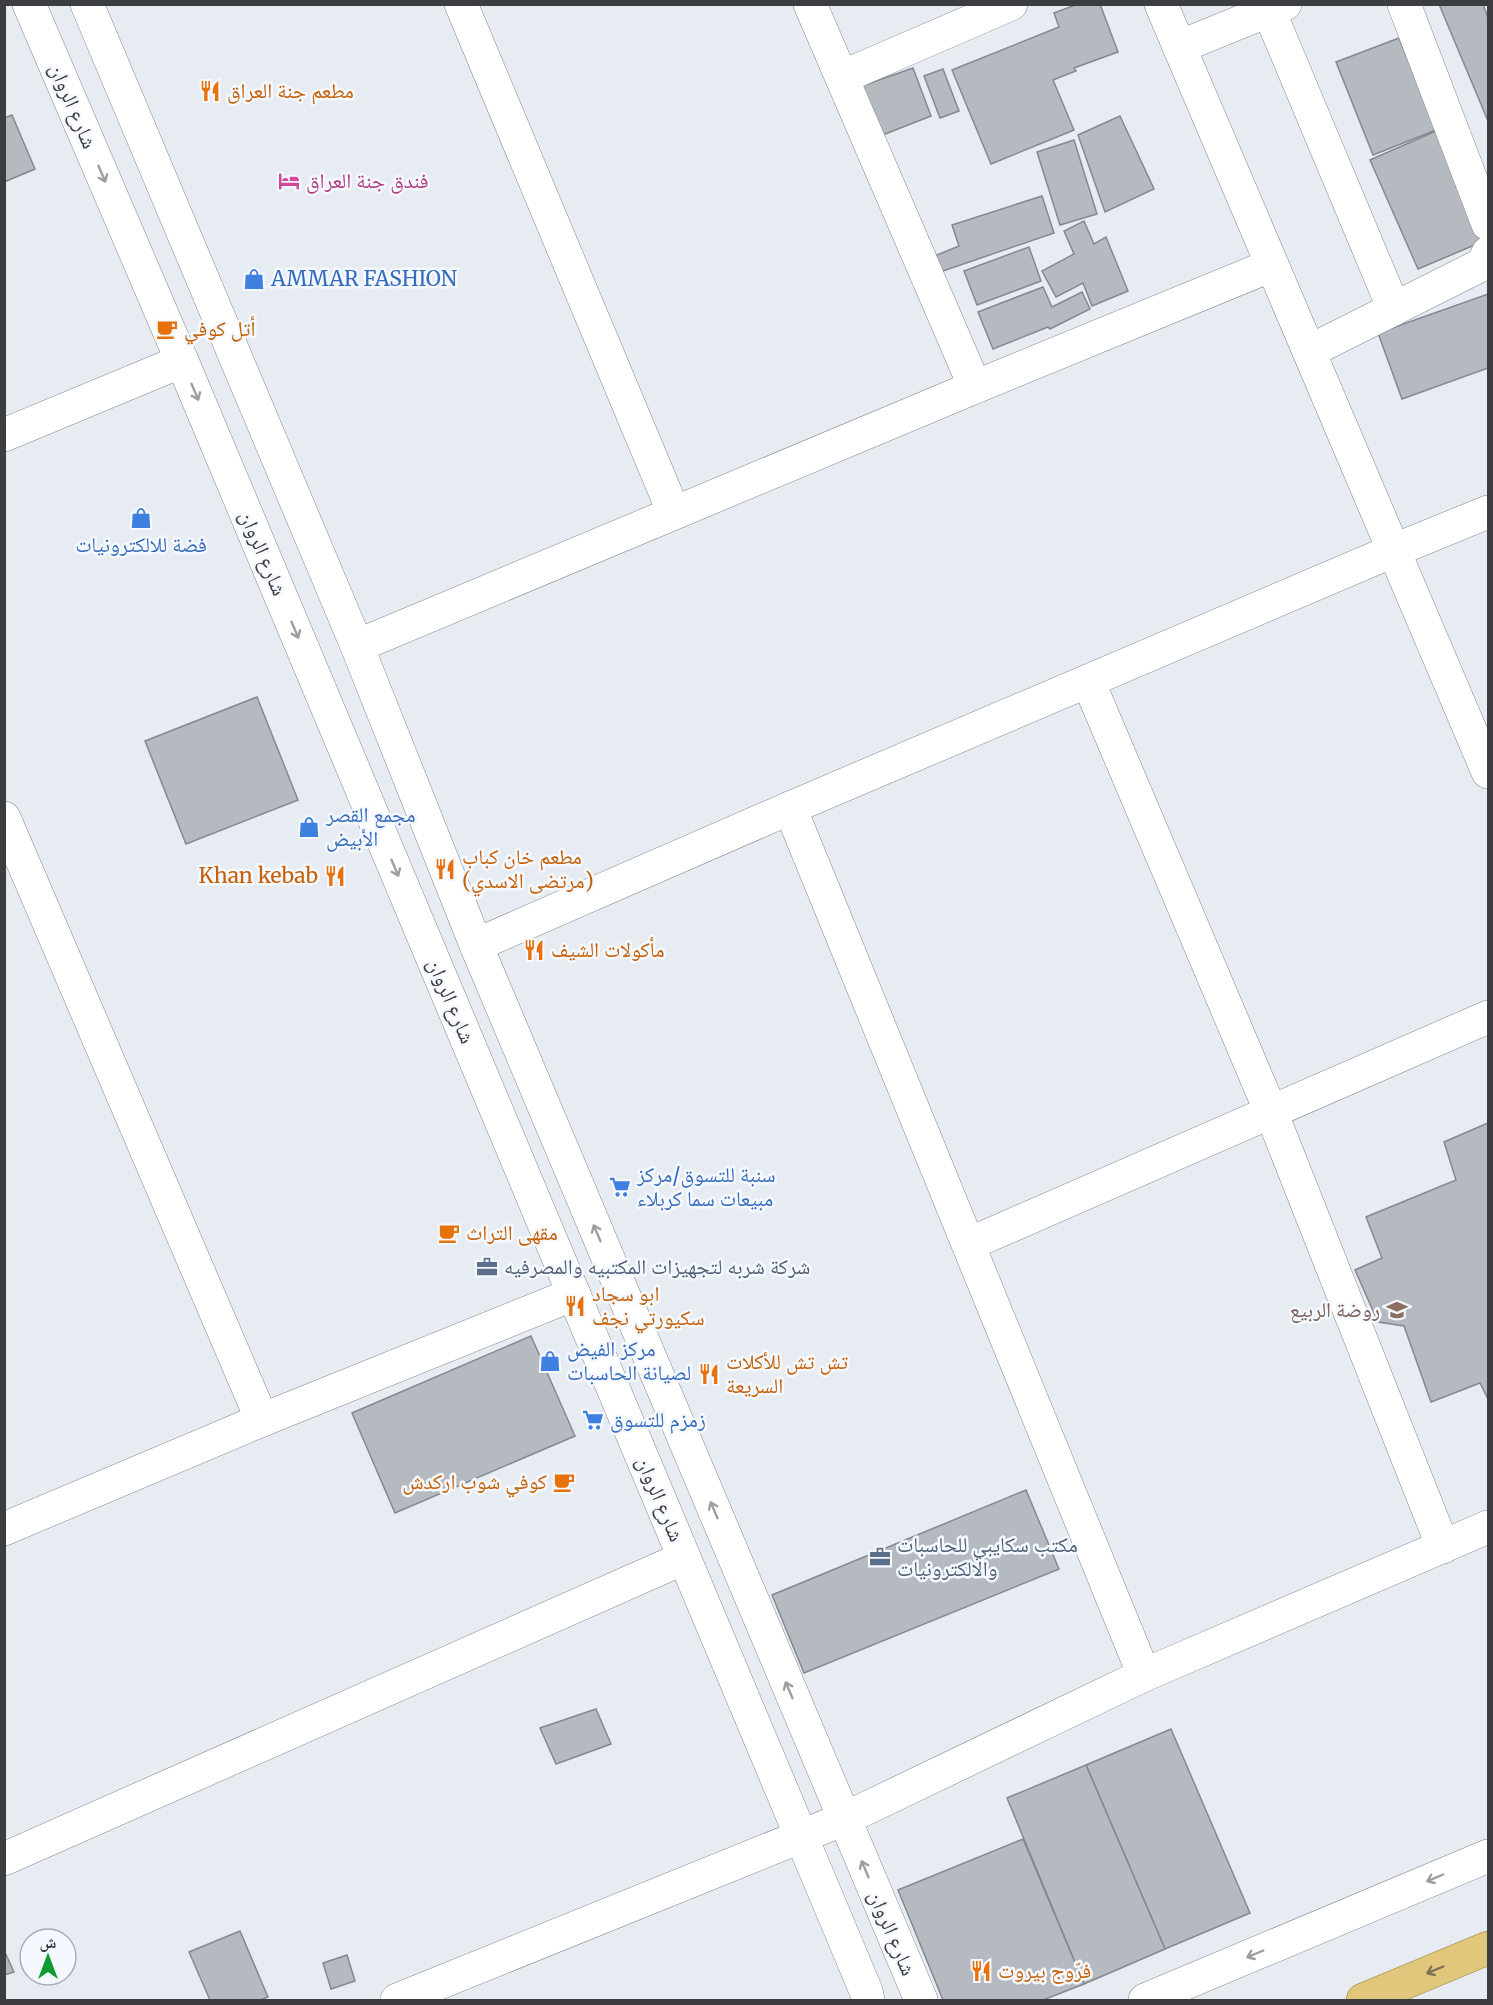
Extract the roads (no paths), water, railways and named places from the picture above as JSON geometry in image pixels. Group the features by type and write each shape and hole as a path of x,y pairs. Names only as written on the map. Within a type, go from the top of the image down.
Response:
{"main road":[{"path":"1363,2001 1488,1948"}],"street":[{"name":"شارع الروان","path":"29,4 182,361 574,1294 866,1991 868,2001"},
{"name":"شارع الروان","path":"87,4 357,646 476,945 921,2001"},
{"path":"461,4 674,513"},
{"path":"810,4 975,387"},
{"path":"842,77 1011,4"},
{"path":"1161,4 1488,772"},
{"path":"1404,4 1488,224"},
{"path":"1179,46 1277,8 1394,309"},
{"path":"1310,351 1483,264 1488,253"},
{"path":"357,646 1272,265"},
{"path":"4,435 182,361"},
{"path":"476,945 790,808 1488,512"},
{"path":"1088,681 1271,1112 1443,1546"},
{"path":"790,808 1144,1675"},
{"path":"4,818 262,1420"},
{"path":"969,1244 1488,1017"},
{"path":"4,1529 262,1420 574,1294"},
{"path":"397,2001 844,1819 1144,1675 1488,1527"},
{"path":"4,1859 684,1558"},
{"path":"1145,2001 1488,1856"}],"place":[{"name":"مطعم جنة العراق","path":"210,91"},
{"name":"فندق جنة العراق","path":"289,181"},
{"name":"AMMAR FASHION","path":"254,279"},
{"name":"أتل كوفي","path":"167,329"},
{"name":"فضة للالكترونيات","path":"141,518"},
{"name":"مجمع القصر الأبيض","path":"309,827"},
{"name":"مطعم خان كباب (مرتضى الاسدي)","path":"445,869"},
{"name":"Khan kebab","path":"335,876"},
{"name":"مأكولات الشيف","path":"534,950"},
{"name":"سنبة للتسوق/مركز مبيعات سما كربلاء","path":"620,1187"},
{"name":"مقهى التراث","path":"449,1233"},
{"name":"شركة شربه لتجهيزات المكتبيه والمصرفيه","path":"487,1267"},
{"name":"ابو سجاد سكيورتي نجف","path":"575,1306"},
{"name":"روضة الربيع","path":"1397,1310"},
{"name":"مركز الفيض لصيانة الحاسبات","path":"550,1361"},
{"name":"تش تش للأكلات السريعة","path":"709,1374"},
{"name":"زمزم للتسوق","path":"593,1420"},
{"name":"كوفي شوب اركدش","path":"564,1482"},
{"name":"مكتب سكايبي للحاسبات والالكترونيات","path":"880,1557"},
{"name":"فرّوج بيروت","path":"981,1971"}]}
